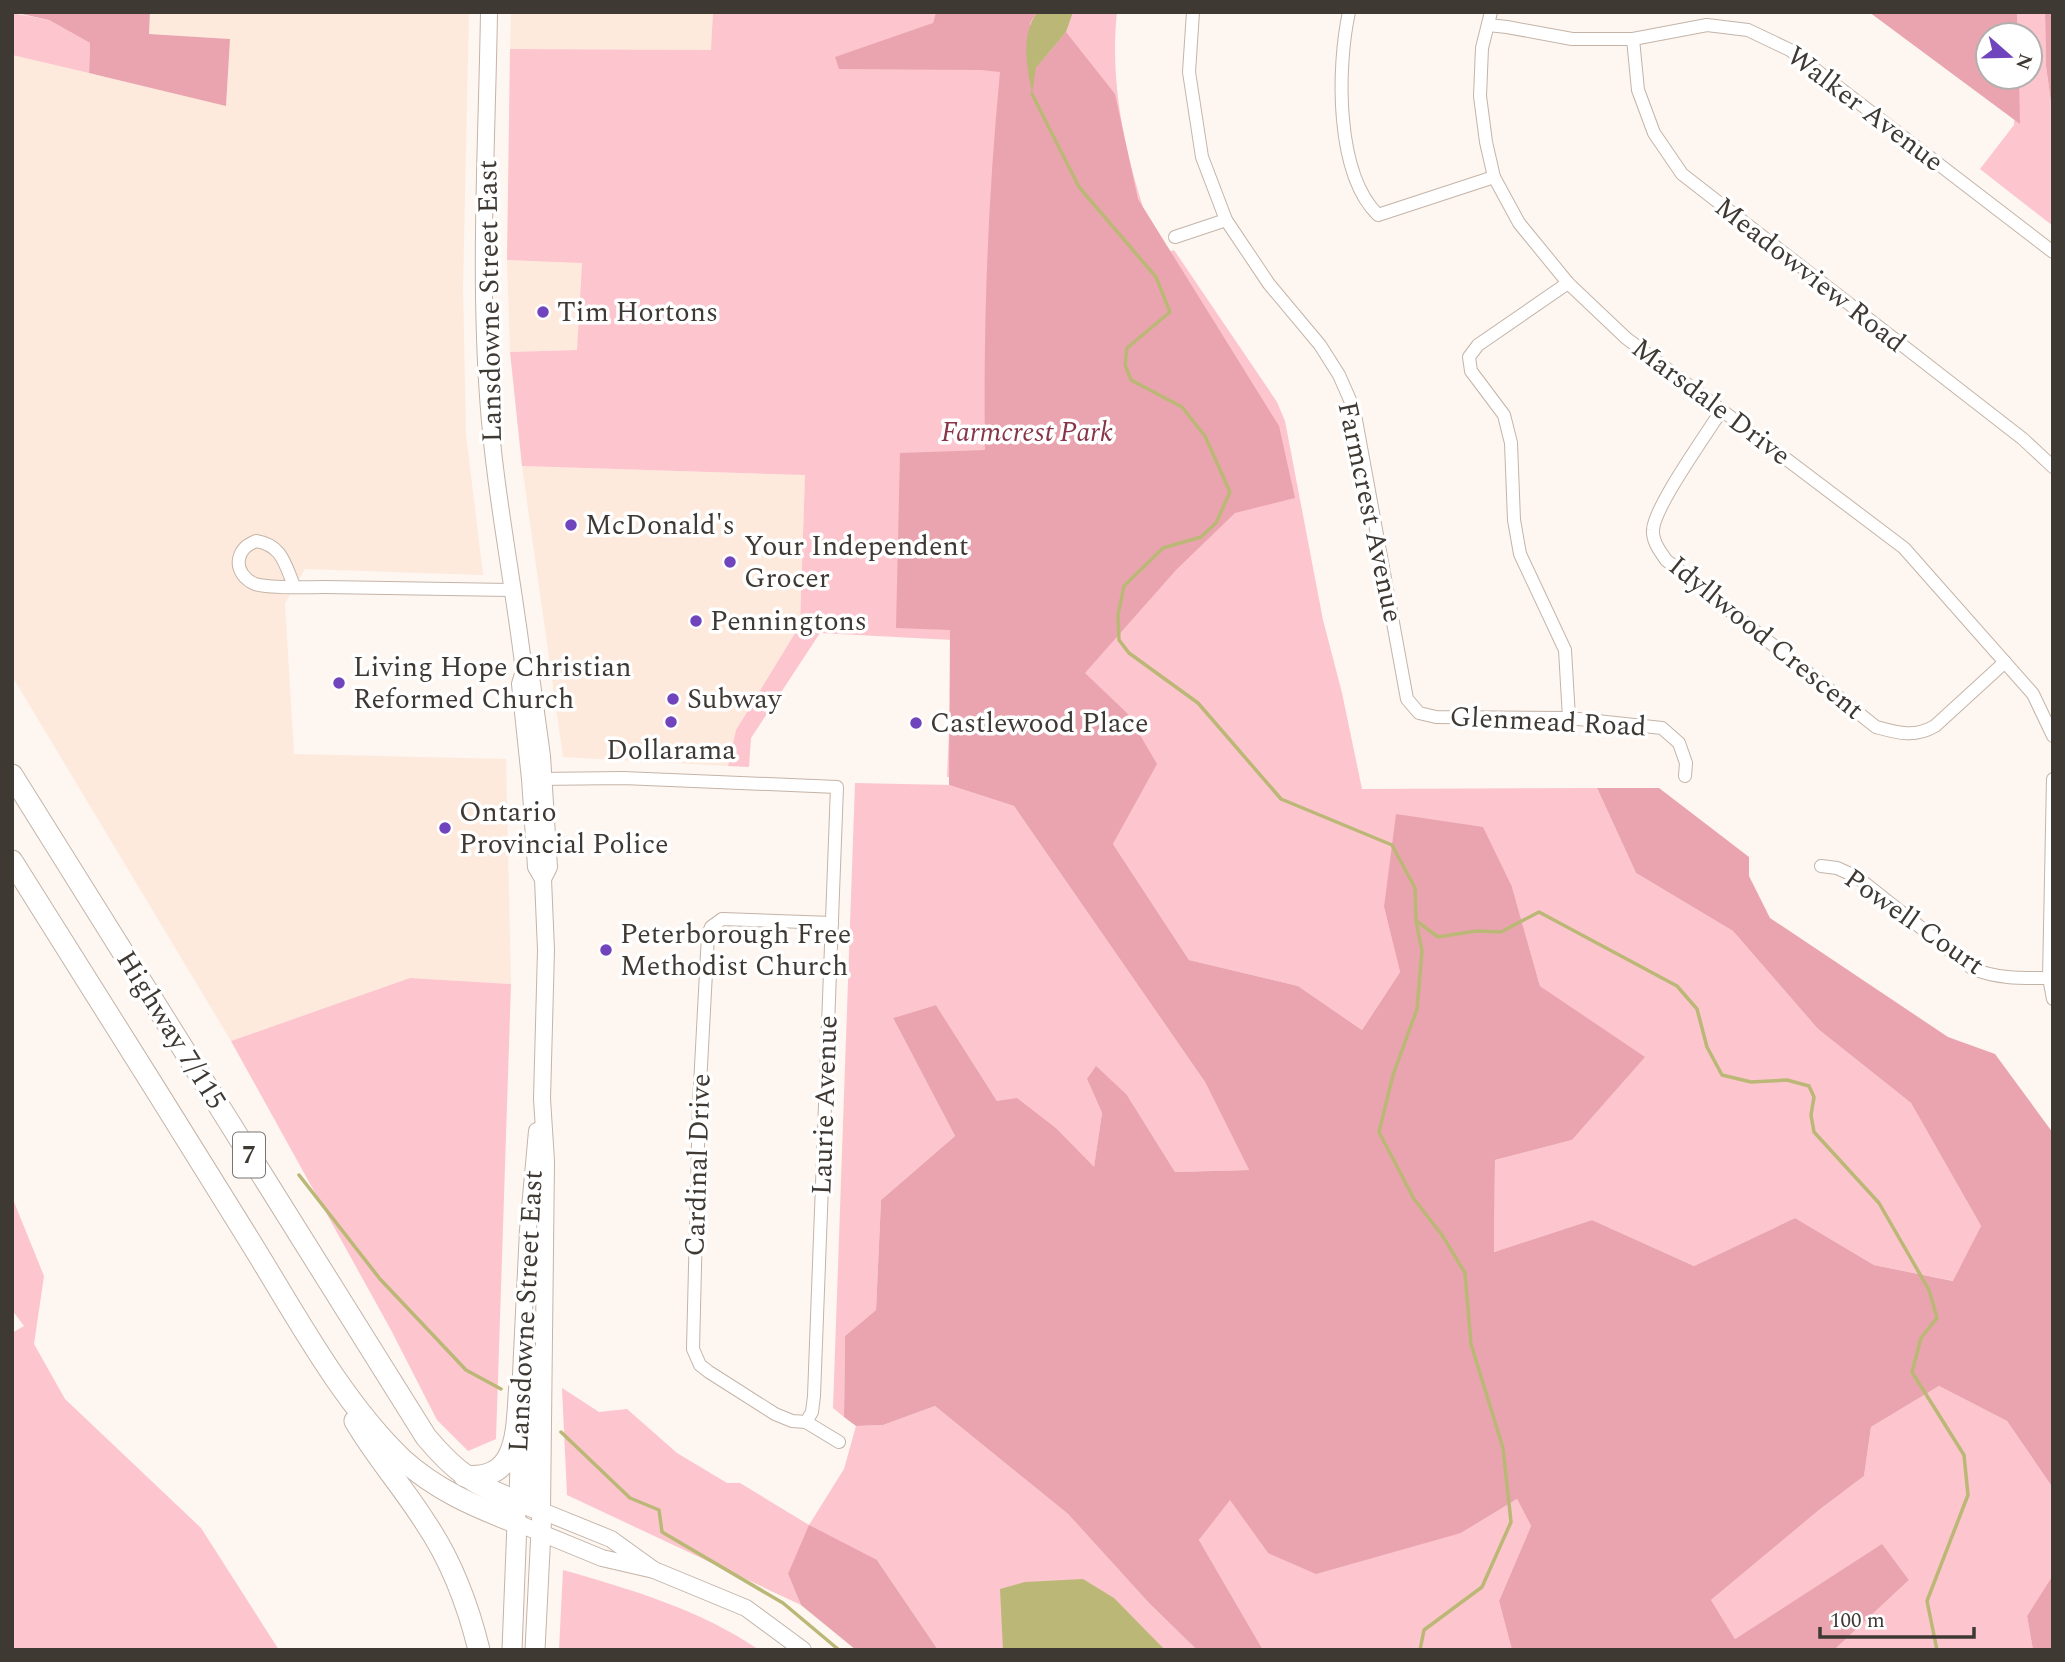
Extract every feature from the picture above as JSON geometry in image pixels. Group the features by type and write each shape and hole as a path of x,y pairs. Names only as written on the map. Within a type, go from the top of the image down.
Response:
{"highway":[{"name":"Highway 7/115","path":"12,775 416,1422 439,1453 464,1476 528,1511"},
{"name":"Highway 7/115","path":"12,861 310,1340 367,1420 416,1471 460,1500 528,1511"},
{"path":"310,1340 316,1357 371,1449 412,1502 437,1541 462,1595 479,1650"},
{"path":"464,1476 487,1476 506,1462 514,1444 520,1384"},
{"path":"528,1511 542,1533 535,1650"},
{"path":"512,1650 528,1511"}],"main road":[{"name":"Lansdowne Street East","path":"489,12 485,261 488,393 496,474 524,671 520,684 537,779 536,867 543,878 546,950 542,1100 546,1161 528,1511"},
{"name":"Lansdowne Street East","path":"528,1511 520,1384 533,1157 542,1100"},
{"path":"528,1230 532,1284 528,1511 611,1539 654,1570"},
{"path":"542,1533 602,1558 654,1570 746,1608 803,1650"}],"street":[{"name":"Farmcrest Avenue","path":"1193,12 1189,72 1202,157 1226,220 1269,284 1320,345 1339,375 1354,409 1407,699 1419,713"},
{"path":"1349,12 1343,40 1342,102 1349,159 1366,203 1378,215 1494,177"},
{"name":"Marsdale Drive","path":"1490,19 1482,48 1480,96 1486,142 1494,177 1519,223 1567,283 1626,338 1904,548 2033,694 2053,736"},
{"name":"Walker Avenue","path":"1490,19 1507,27 1572,39 1633,40 1707,26 1748,30 1790,50 2053,253"},
{"name":"Meadowview Road","path":"1633,40 1638,90 1654,133 1682,174 2023,439 2053,467"},
{"path":"1175,237 1226,220"},
{"path":"1567,283 1478,345 1469,357 1471,371 1504,415 1511,443 1514,520 1520,554 1565,650 1569,718"},
{"name":"Idyllwood Crescent","path":"1721,411 1658,512 1653,532 1657,547 1666,560 1876,727 1903,735 1922,734 1935,726 2005,662"},
{"path":"294,586 278,550 270,543 256,541 242,551 238,563 242,573 247,580 258,585 294,586 514,590"},
{"name":"Glenmead Road","path":"1419,713 1436,717 1569,718 1662,727 1679,743 1686,763 1685,776"},
{"name":"Laurie Avenue","path":"537,779 622,778 837,787 814,1396 812,1412 806,1422"},
{"path":"2053,779 2049,978 2053,999"},
{"name":"Powell Court","path":"1821,866 1837,868 1857,877 1973,969 1990,976 2049,978"},
{"name":"Cardinal Drive","path":"832,923 730,918 716,922 708,935 702,1039 693,1349 700,1365 775,1414 792,1421 806,1422 839,1442"}],"shaded area":[{"path":"150,12 469,12 463,287 466,434 483,575 305,569 285,603 294,754 506,759 511,984 410,978 231,1041 12,676 12,55 226,105 229,39 149,34"},
{"path":"511,12 713,12 712,50 510,49"},
{"path":"1037,12 1073,12 1066,32 1036,68 1032,94 1027,42 1028,32"},
{"path":"507,260 582,262 577,350 510,352"},
{"path":"522,466 805,475 800,625 736,730 728,766 563,757"},
{"path":"1083,1579 1114,1598 1165,1650 1003,1650 1000,1589 1025,1582"}],"green space":[{"path":"12,12 150,12 149,34 230,39 226,106 89,73 90,43 49,20"},
{"name":"Farmcrest Park","path":"713,12 936,12 933,23 977,12 1117,12 1116,74 1124,136 1160,255 1174,250 1277,402 1285,421 1323,620 1362,789 1597,788 1636,873 1733,931 1818,1029 1911,1103 1981,1226 1954,1281 1874,1265 1795,1218 1694,1266 1592,1220 1494,1252 1495,1160 1572,1140 1644,1057 1540,986 1512,887 1384,907 1400,972 1362,1030 1298,986 1189,960 1113,844 1146,783 947,777 953,640 820,633 751,738 749,767 728,766 736,730 800,625 805,475 522,466 510,352 577,350 582,263 507,260 510,49 711,50"},
{"name":"Farmcrest Park","path":"936,12 1037,12 1030,23 1031,91 1036,68 1066,32 1115,94 1138,199 1279,426 1295,498 1235,513 1176,570 1085,673 1127,713 1157,764 1113,844 1189,960 1298,986 1362,1030 1400,972 1384,907 1396,814 1483,827 1512,887 1540,986 1645,1057 1572,1140 1495,1160 1494,1252 1592,1220 1694,1266 1795,1218 1874,1265 1953,1281 1981,1226 1911,1103 1818,1029 1733,931 1636,873 1597,788 1659,788 1749,857 1749,876 1770,918 1948,1037 1995,1054 2053,1133 2053,1488 2007,1421 1939,1386 1871,1427 1864,1476 1711,1600 1735,1639 1882,1544 1909,1580 1834,1650 1512,1650 1499,1601 1531,1526 1517,1499 1461,1533 1316,1574 1268,1553 1230,1500 1199,1540 1263,1650 1197,1650 1149,1603 1068,1514 935,1406 883,1425 856,1426 844,1417 845,1336 876,1310 881,1200 955,1136 893,1018 936,1005 997,1101 1017,1098 1057,1129 1094,1167 1102,1113 1087,1079 1096,1066 1127,1095 1175,1172 1249,1170 1205,1082 1014,806 949,785 950,630 896,628 900,453 985,450 987,261 1000,72 839,69 835,57 933,23"},
{"path":"1869,12 2017,12 2017,21 1974,21 1974,90"},
{"path":"2017,12 2045,12 2046,66 2053,117 2053,226 1980,169 2014,125 2016,91 2044,91 2044,21 2017,21"},
{"path":"2045,12 2053,12 2053,117 2046,66"},
{"path":"12,13 49,20 90,43 89,73 12,55"},
{"path":"1976,91 2019,91 2020,124"},
{"path":"855,783 949,785 1014,806 1205,1082 1249,1170 1175,1172 1127,1095 1087,1079 1102,1113 1094,1168 1057,1129 997,1101 936,1005 893,1018 955,1136 881,1200 876,1310 845,1336 844,1417 833,1408"},
{"path":"410,978 511,984 496,1439 468,1451 437,1420 391,1330 231,1041"},
{"path":"12,1197 44,1276 34,1344 65,1399 201,1528 279,1650 12,1650 12,1333 24,1326 12,1310"},
{"path":"1939,1386 2007,1421 2053,1488 2053,1575 2027,1616 2033,1650 1834,1650 1909,1580 1882,1545 1735,1639 1711,1600 1864,1476 1871,1427"},
{"path":"562,1388 599,1412 627,1409 677,1453 727,1483 740,1483 809,1525 844,1469 856,1426 883,1425 935,1406 1068,1514 1149,1603 1197,1650 938,1650 877,1560 788,1574 801,1605 567,1495"},
{"path":"1230,1499 1268,1553 1461,1533 1517,1499 1531,1526 1499,1601 1512,1650 1263,1650 1199,1540"},
{"path":"809,1525 877,1560 938,1650 856,1650 801,1605 788,1574"},
{"path":"563,1570 639,1593 689,1612 759,1650 559,1650"},
{"path":"2053,1575 2053,1650 2033,1650 2027,1616"}],"waterway":[{"path":"1032,94 1079,187 1156,277 1170,312 1127,348 1125,365 1131,380 1182,407 1205,436 1230,492 1216,523 1201,537 1163,548 1124,586 1118,615 1119,640 1129,653 1198,703 1281,799 1392,845 1415,888 1416,921 1422,951 1417,1009 1393,1075 1379,1132 1414,1199 1442,1235 1465,1273 1471,1344 1503,1448 1511,1522 1482,1587 1424,1630 1420,1650"},
{"path":"1418,922 1438,937 1476,931 1501,932 1539,912 1677,986 1697,1009 1707,1047 1722,1075 1751,1082 1787,1080 1809,1086 1814,1097 1811,1115 1814,1132 1879,1203 1929,1290 1937,1318 1921,1338 1912,1372 1964,1455 1968,1495 1927,1601 1937,1650"},
{"path":"299,1175 380,1279 466,1370 501,1389"},
{"path":"561,1432 630,1498 659,1510 662,1532 783,1603 839,1650"}],"place":[{"name":"Tim Hortons","path":"543,312"},
{"name":"McDonald's","path":"571,525"},
{"name":"Your Independent Grocer","path":"730,562"},
{"name":"Penningtons","path":"696,621"},
{"name":"Living Hope Christian Reformed Church","path":"339,683"},
{"name":"Subway","path":"673,699"},
{"name":"Dollarama","path":"671,722"},
{"name":"Castlewood Place","path":"916,723"},
{"name":"Ontario Provincial Police","path":"445,828"},
{"name":"Peterborough Free Methodist Church","path":"606,950"}]}
